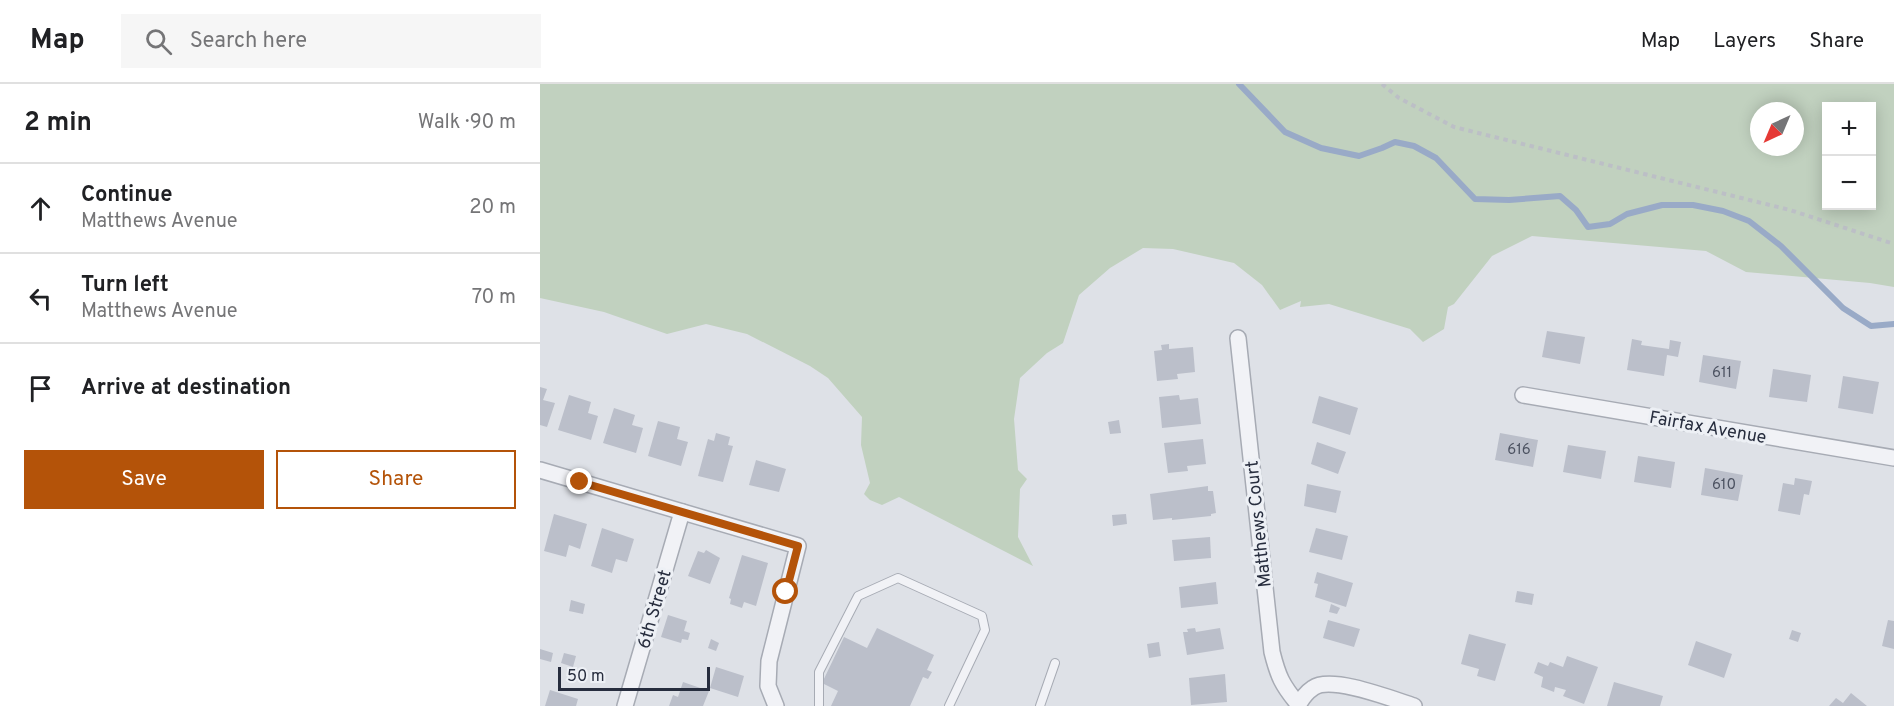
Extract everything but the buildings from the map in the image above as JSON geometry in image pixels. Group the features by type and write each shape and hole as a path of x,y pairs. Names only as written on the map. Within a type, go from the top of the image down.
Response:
{"street":[{"name":"Matthews Court","path":"1238,338 1272,652 1285,689 1298,705"},
{"name":"Fairfax Avenue","path":"1523,395 1894,458"},
{"path":"540,470 798,546 768,661 768,686 776,706"},
{"name":"6th Street","path":"625,706 682,512"},
{"path":"1298,705 1313,687 1331,683 1358,688 1414,706"}],"lane":[{"path":"819,706 819,672 858,596 898,578 982,616 985,630 949,706"},
{"path":"1040,706 1055,663"}],"path":[{"path":"1382,84 1399,98 1454,127 1790,210 1894,244"}],"green space":[{"path":"540,84 1894,84 1894,287 1746,272 1706,251 1532,236 1492,256 1454,304 1448,307 1444,329 1423,342 1410,329 1329,304 1300,307 1301,301 1280,310 1262,285 1234,263 1173,249 1143,248 1110,268 1079,295 1063,343 1047,353 1020,378 1014,419 1018,470 1027,479 1020,489 1018,537 1033,566 899,497 882,505 870,500 864,494 870,483 861,445 862,417 828,378 810,366 747,334 706,324 667,334 604,312 540,298"}],"waterway":[{"path":"1239,84 1285,132 1321,148 1359,156 1395,142 1414,146 1436,158 1475,199 1509,200 1560,196 1576,210 1588,227 1610,224 1627,214 1662,205 1693,205 1723,211 1749,221 1781,246 1843,308 1871,326 1894,324"}],"route":[{"path":"580,482 798,546 786,592"}]}
